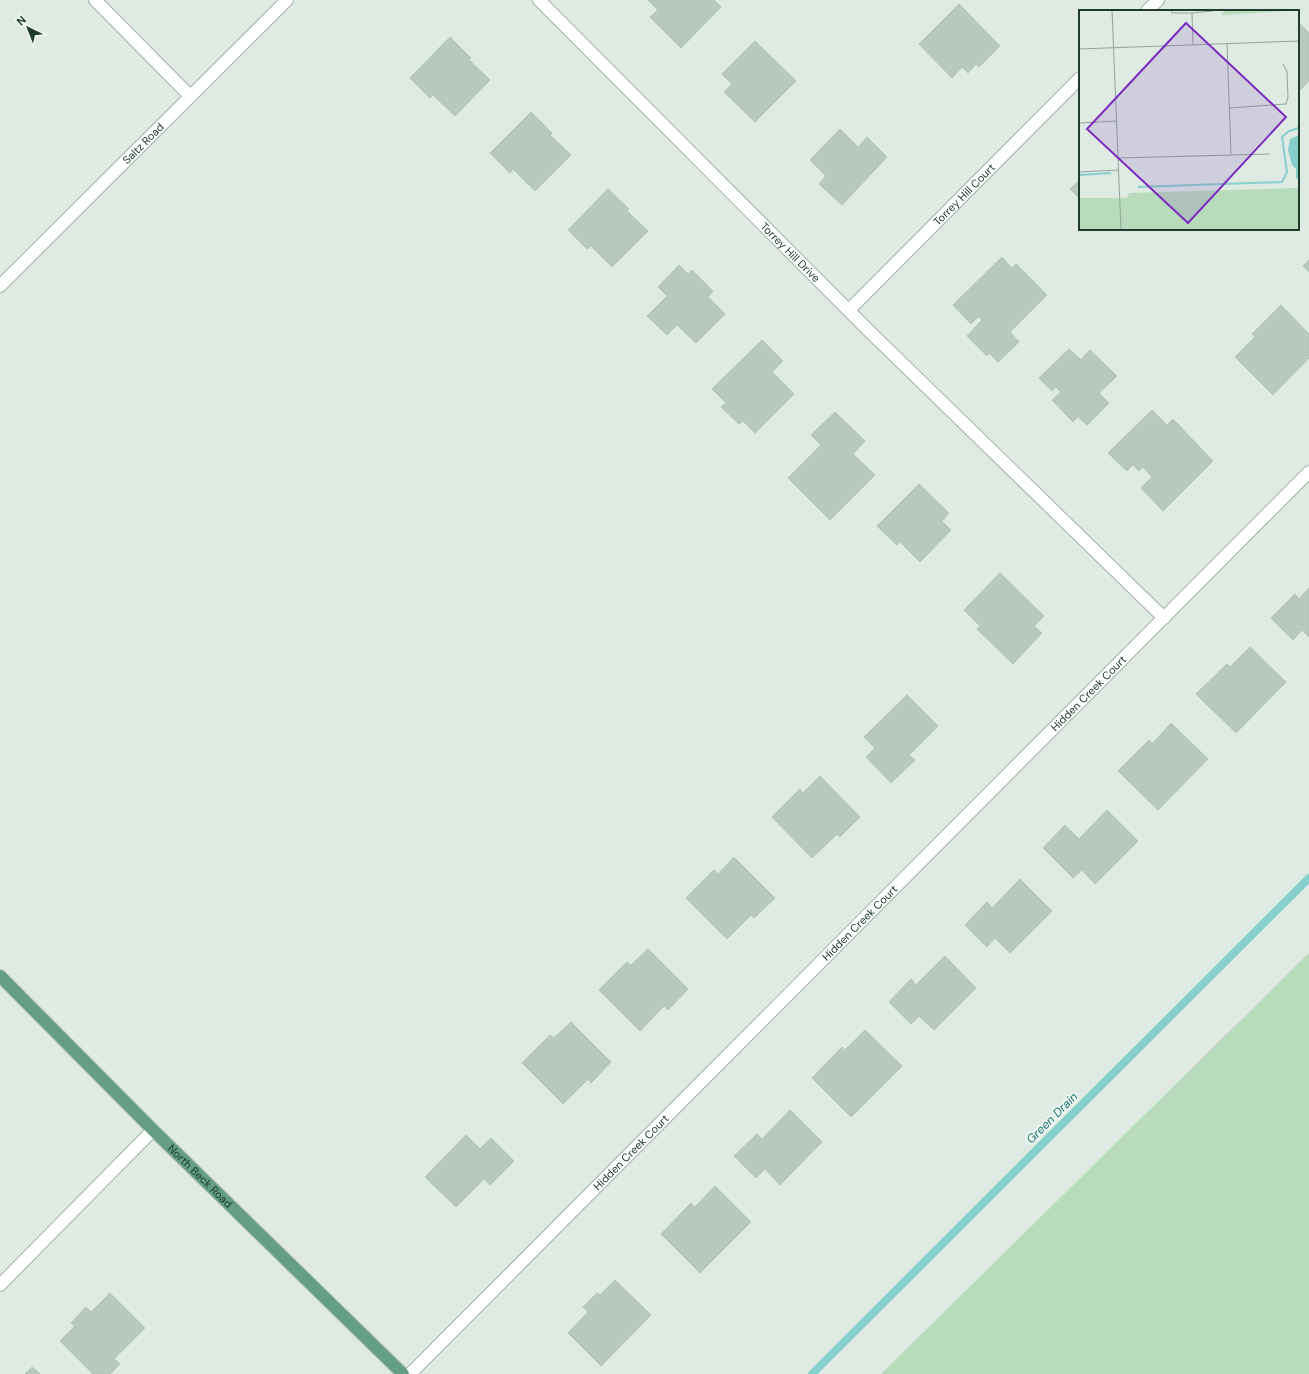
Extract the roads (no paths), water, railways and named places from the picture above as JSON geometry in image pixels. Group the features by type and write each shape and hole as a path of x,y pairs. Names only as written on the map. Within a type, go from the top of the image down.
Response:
{"main road":[{"name":"North Beck Road","path":"0,976 153,1130 403,1374"}],"street":[{"path":"94,0 190,96"},
{"name":"Saltz Road","path":"0,286 287,0"},
{"name":"Torrey Hill Drive","path":"539,0 1044,503 1164,618"},
{"path":"1148,10 1158,0"},
{"name":"Torrey Hill Court","path":"849,310 1079,79"},
{"name":"Hidden Creek Court","path":"410,1374 1309,472"},
{"path":"0,1285 153,1130"}],"waterway":[{"name":"Green Drain","path":"812,1374 1309,878"}]}
